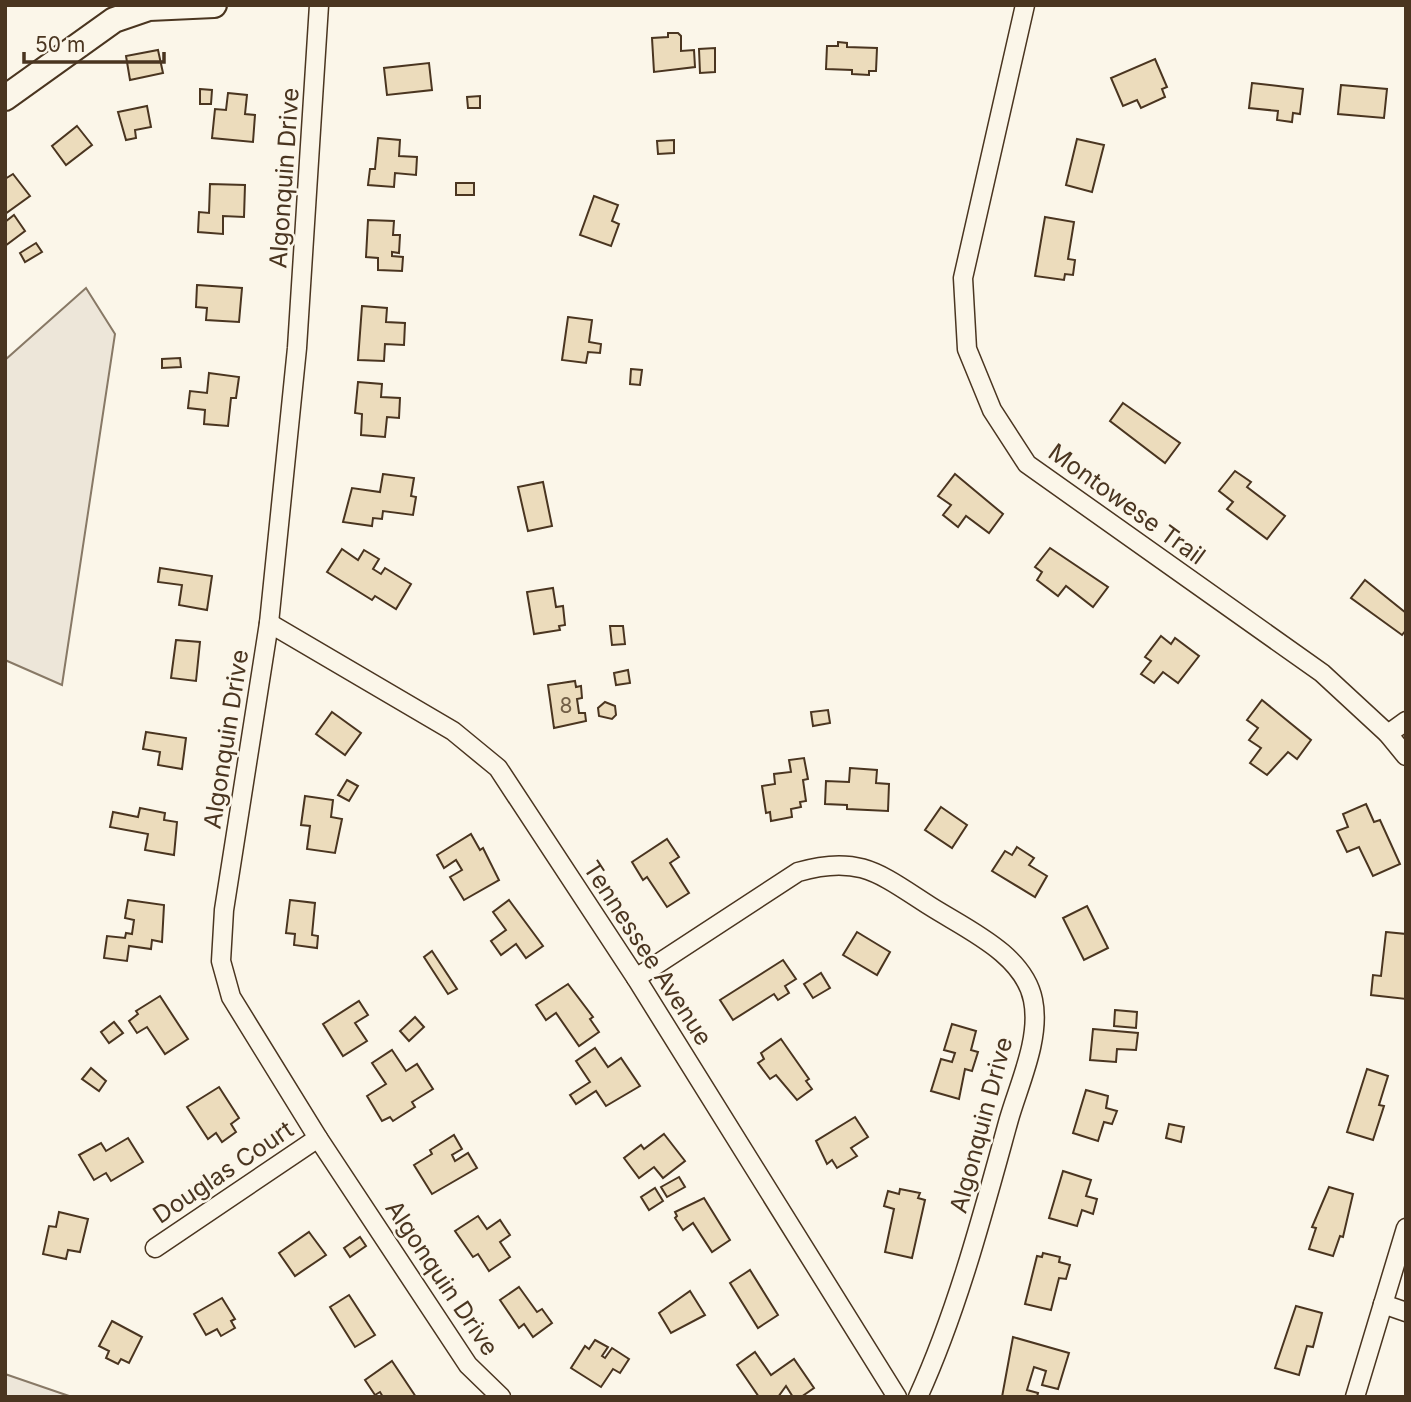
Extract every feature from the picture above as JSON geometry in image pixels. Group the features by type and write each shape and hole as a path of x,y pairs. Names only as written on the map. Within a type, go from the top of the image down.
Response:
{"street":[{"path":"5,98 98,29 132,8 214,5"},
{"name":"Algonquin Drive","path":"319,5 297,348 269,623 224,910 222,961 231,997 318,1138 468,1365 501,1397"},
{"name":"Montowese Trail","path":"1026,5 962,278 967,349 992,410 1027,464 1322,673 1388,734 1406,756"},
{"name":"Tennessee Avenue","path":"269,623 453,731 498,768 636,978 897,1397"},
{"path":"1388,734 1406,721"},
{"name":"Algonquin Drive","path":"636,978 798,872 827,863 859,866 889,880 998,950 1020,972 1033,1000 1032,1038 974,1243 931,1368 918,1397"},
{"name":"Douglas Court","path":"155,1248 318,1138"},
{"path":"1355,1397 1406,1228"},
{"path":"1382,1304 1406,1312"}],"shaded area":[{"path":"86,288 115,334 62,685 5,660 5,360"},
{"path":"5,1374 72,1397 5,1397"}],"building":[{"path":"668,33 678,33 681,36 681,51 694,50 695,67 654,72 652,38 668,37"},
{"path":"838,42 847,43 847,47 877,48 876,71 869,71 869,75 852,74 852,70 826,69 827,46 838,46"},
{"path":"715,48 715,72 700,73 699,49"},
{"path":"158,50 163,73 130,80 126,56"},
{"path":"1155,59 1167,87 1162,89 1165,97 1141,108 1137,100 1123,106 1111,78"},
{"path":"429,63 432,90 387,95 384,68"},
{"path":"1252,83 1303,89 1300,114 1293,113 1292,122 1277,120 1278,111 1249,108"},
{"path":"1341,85 1387,89 1384,118 1338,114"},
{"path":"200,89 212,90 211,104 200,104"},
{"path":"228,93 247,95 245,114 255,115 253,142 212,138 215,109 226,110"},
{"path":"480,96 480,108 468,108 467,97"},
{"path":"147,106 151,127 135,130 136,138 126,140 118,112"},
{"path":"77,126 92,145 66,165 52,146"},
{"path":"378,138 400,140 399,156 417,157 416,175 395,173 394,187 368,185 370,169 375,169"},
{"path":"1077,139 1104,145 1092,192 1066,185"},
{"path":"674,140 674,153 658,154 657,141"},
{"path":"13,174 30,196 5,214 5,179"},
{"path":"456,183 474,183 474,195 456,195"},
{"path":"210,184 245,185 244,217 223,216 223,234 198,232 199,212 209,213"},
{"path":"594,196 618,205 612,221 619,224 611,246 580,235"},
{"path":"14,215 25,231 5,246 5,222"},
{"path":"1045,217 1074,222 1068,259 1075,260 1073,275 1065,274 1064,280 1035,276"},
{"path":"368,220 394,221 393,235 400,235 399,253 392,252 392,256 403,257 402,271 378,270 378,258 366,257"},
{"path":"36,243 42,252 25,262 20,253"},
{"path":"197,285 242,288 239,322 206,320 207,308 196,307"},
{"path":"362,306 387,308 386,322 405,323 404,345 385,344 384,361 358,360"},
{"path":"568,317 592,320 589,342 601,344 600,353 588,352 586,363 562,360"},
{"path":"180,358 181,367 162,368 162,359"},
{"path":"631,369 642,370 640,385 630,384"},
{"path":"209,373 239,377 236,398 231,398 228,426 204,424 205,410 188,408 190,391 207,393"},
{"path":"358,382 382,384 381,397 400,398 399,418 387,417 385,437 361,435 362,414 355,413"},
{"path":"1123,403 1180,443 1165,463 1110,421"},
{"path":"1235,471 1251,482 1247,487 1285,516 1267,539 1227,509 1233,502 1219,491"},
{"path":"383,474 414,478 411,496 416,497 413,515 383,511 382,519 373,518 372,526 343,522 352,488 380,492"},
{"path":"955,474 1003,514 989,533 966,516 958,527 943,515 951,505 938,496"},
{"path":"543,482 552,526 528,531 518,487"},
{"path":"1050,548 1108,587 1093,607 1066,586 1058,596 1037,580 1042,572 1035,567"},
{"path":"342,549 358,560 364,550 379,559 373,569 381,574 385,568 411,584 396,609 375,596 372,600 327,572"},
{"path":"160,568 212,576 207,610 179,605 182,585 158,582"},
{"path":"1365,580 1406,613 1406,630 1402,635 1351,598"},
{"path":"553,588 556,607 563,606 565,625 559,626 560,630 534,634 527,592"},
{"path":"610,626 623,626 625,644 612,645"},
{"path":"1161,636 1171,644 1175,638 1199,656 1178,683 1163,672 1154,683 1141,674 1151,661 1145,657"},
{"path":"176,640 200,642 196,681 171,678"},
{"path":"628,670 630,683 616,685 614,673"},
{"path":"575,681 576,687 581,686 582,698 577,699 579,713 585,713 586,721 554,728 548,685"},
{"path":"1262,700 1311,740 1297,759 1288,752 1267,775 1250,763 1261,748 1249,740 1258,728 1247,720"},
{"path":"605,702 615,706 616,715 612,719 599,716 598,708"},
{"path":"828,710 830,723 813,726 811,712"},
{"path":"332,712 361,733 345,755 316,734"},
{"path":"146,732 186,738 182,769 158,765 160,752 143,749"},
{"path":"804,758 808,779 803,780 806,801 800,802 801,807 791,809 792,817 771,821 770,812 766,813 762,786 775,784 774,774 791,772 789,760"},
{"path":"850,768 877,770 876,783 889,784 888,811 847,809 847,805 825,804 826,781 849,782"},
{"path":"347,780 358,786 349,801 338,795"},
{"path":"305,796 333,800 331,817 342,819 335,853 307,849 310,826 301,825"},
{"path":"1366,804 1374,822 1380,820 1400,864 1373,876 1359,847 1347,852 1337,831 1348,827 1343,814"},
{"path":"941,807 967,825 952,848 925,830"},
{"path":"140,808 165,813 164,820 177,822 174,855 145,850 148,834 110,827 113,812 138,817"},
{"path":"471,834 480,850 483,848 499,880 464,900 450,877 462,870 456,860 444,868 437,855"},
{"path":"667,839 679,857 670,863 689,893 667,907 647,877 643,880 632,862"},
{"path":"1017,847 1034,858 1029,865 1047,876 1035,897 992,871 1005,851 1012,855"},
{"path":"128,900 164,905 162,942 152,940 151,949 129,946 127,961 104,958 107,936 125,938 126,933 132,934 134,920 125,918"},
{"path":"290,900 315,903 312,935 318,936 317,948 294,945 295,934 286,933"},
{"path":"509,900 543,946 526,958 516,944 501,955 491,941 506,930 493,912"},
{"path":"1087,906 1108,948 1084,960 1063,918"},
{"path":"857,932 890,952 877,975 843,955"},
{"path":"1386,932 1406,934 1406,999 1371,995 1373,975 1381,976"},
{"path":"432,951 457,989 448,994 424,957"},
{"path":"783,960 796,979 785,986 789,993 778,1000 774,994 733,1020 720,1000"},
{"path":"821,973 830,988 813,998 804,984"},
{"path":"568,984 593,1017 590,1019 599,1032 579,1046 556,1013 546,1020 536,1005"},
{"path":"160,996 188,1039 165,1054 147,1027 137,1033 129,1021 138,1014 136,1011"},
{"path":"359,1001 368,1015 355,1023 367,1041 343,1056 323,1024"},
{"path":"1115,1010 1137,1012 1136,1028 1114,1026"},
{"path":"415,1017 424,1027 409,1041 400,1031"},
{"path":"114,1022 123,1033 109,1043 101,1032"},
{"path":"952,1024 976,1031 971,1050 978,1052 972,1071 965,1069 959,1099 931,1091 941,1059 952,1062 955,1053 944,1050"},
{"path":"1093,1029 1138,1033 1136,1050 1117,1049 1116,1062 1090,1060"},
{"path":"781,1039 809,1079 806,1081 812,1089 797,1100 776,1075 770,1079 758,1063 764,1059 761,1053"},
{"path":"595,1048 608,1067 621,1058 640,1086 606,1106 596,1091 576,1104 570,1095 590,1082 576,1061"},
{"path":"392,1050 406,1071 417,1064 433,1089 412,1102 415,1107 393,1121 390,1117 382,1121 367,1096 386,1084 372,1063"},
{"path":"91,1068 106,1081 99,1091 82,1079"},
{"path":"1367,1069 1388,1076 1379,1105 1384,1106 1373,1140 1347,1132"},
{"path":"219,1087 239,1118 231,1124 236,1132 222,1142 216,1133 208,1139 187,1107"},
{"path":"1086,1090 1108,1096 1106,1108 1117,1111 1112,1124 1104,1122 1098,1141 1073,1133"},
{"path":"855,1117 868,1137 851,1148 857,1156 837,1168 832,1160 827,1164 816,1141"},
{"path":"1169,1124 1184,1127 1181,1142 1166,1138"},
{"path":"664,1134 685,1161 663,1178 654,1167 639,1178 624,1158 641,1145 644,1149"},
{"path":"454,1135 462,1149 452,1155 455,1161 468,1153 477,1168 432,1194 414,1165 432,1154 430,1150"},
{"path":"128,1138 143,1162 111,1181 106,1173 94,1180 79,1155 101,1143 106,1151"},
{"path":"1063,1171 1091,1180 1086,1196 1097,1199 1093,1214 1082,1210 1077,1226 1049,1218"},
{"path":"679,1177 685,1187 667,1197 661,1187"},
{"path":"1329,1187 1353,1194 1343,1237 1340,1236 1333,1256 1309,1249 1316,1228 1312,1227"},
{"path":"655,1188 663,1201 649,1210 641,1197"},
{"path":"900,1189 920,1193 918,1198 925,1200 912,1258 885,1252 894,1209 884,1206 888,1191 899,1194"},
{"path":"704,1198 730,1240 712,1252 693,1223 683,1230 675,1218 675,1212"},
{"path":"59,1212 88,1219 80,1252 68,1250 66,1259 43,1254 49,1226 56,1227"},
{"path":"478,1216 487,1229 500,1220 510,1235 500,1242 510,1257 489,1271 478,1254 473,1257 455,1231"},
{"path":"309,1232 326,1255 295,1276 279,1253"},
{"path":"360,1237 366,1246 350,1257 344,1248"},
{"path":"1043,1253 1060,1257 1059,1262 1070,1265 1066,1279 1059,1278 1051,1310 1025,1304 1037,1256 1042,1257"},
{"path":"750,1270 778,1315 758,1328 730,1283"},
{"path":"519,1287 537,1312 542,1309 552,1323 533,1337 524,1324 519,1328 500,1300"},
{"path":"690,1291 705,1315 671,1333 659,1313"},
{"path":"349,1295 375,1335 355,1347 330,1307"},
{"path":"222,1298 235,1319 231,1321 235,1328 221,1336 217,1329 206,1335 194,1314"},
{"path":"1296,1306 1322,1313 1313,1347 1307,1346 1299,1375 1275,1368"},
{"path":"112,1321 142,1337 129,1363 121,1359 118,1364 106,1358 109,1351 99,1346"},
{"path":"1013,1337 1069,1353 1058,1389 1042,1385 1046,1371 1034,1367 1027,1390 1038,1393 1037,1397 1002,1397"},
{"path":"595,1340 608,1347 602,1356 605,1358 612,1348 629,1359 620,1373 613,1369 601,1387 571,1368 585,1346 589,1349"},
{"path":"755,1352 771,1375 794,1359 814,1388 801,1397 793,1397 786,1386 778,1397 759,1397 737,1365"},
{"path":"392,1361 416,1397 383,1397 380,1392 375,1395 365,1380"}]}
